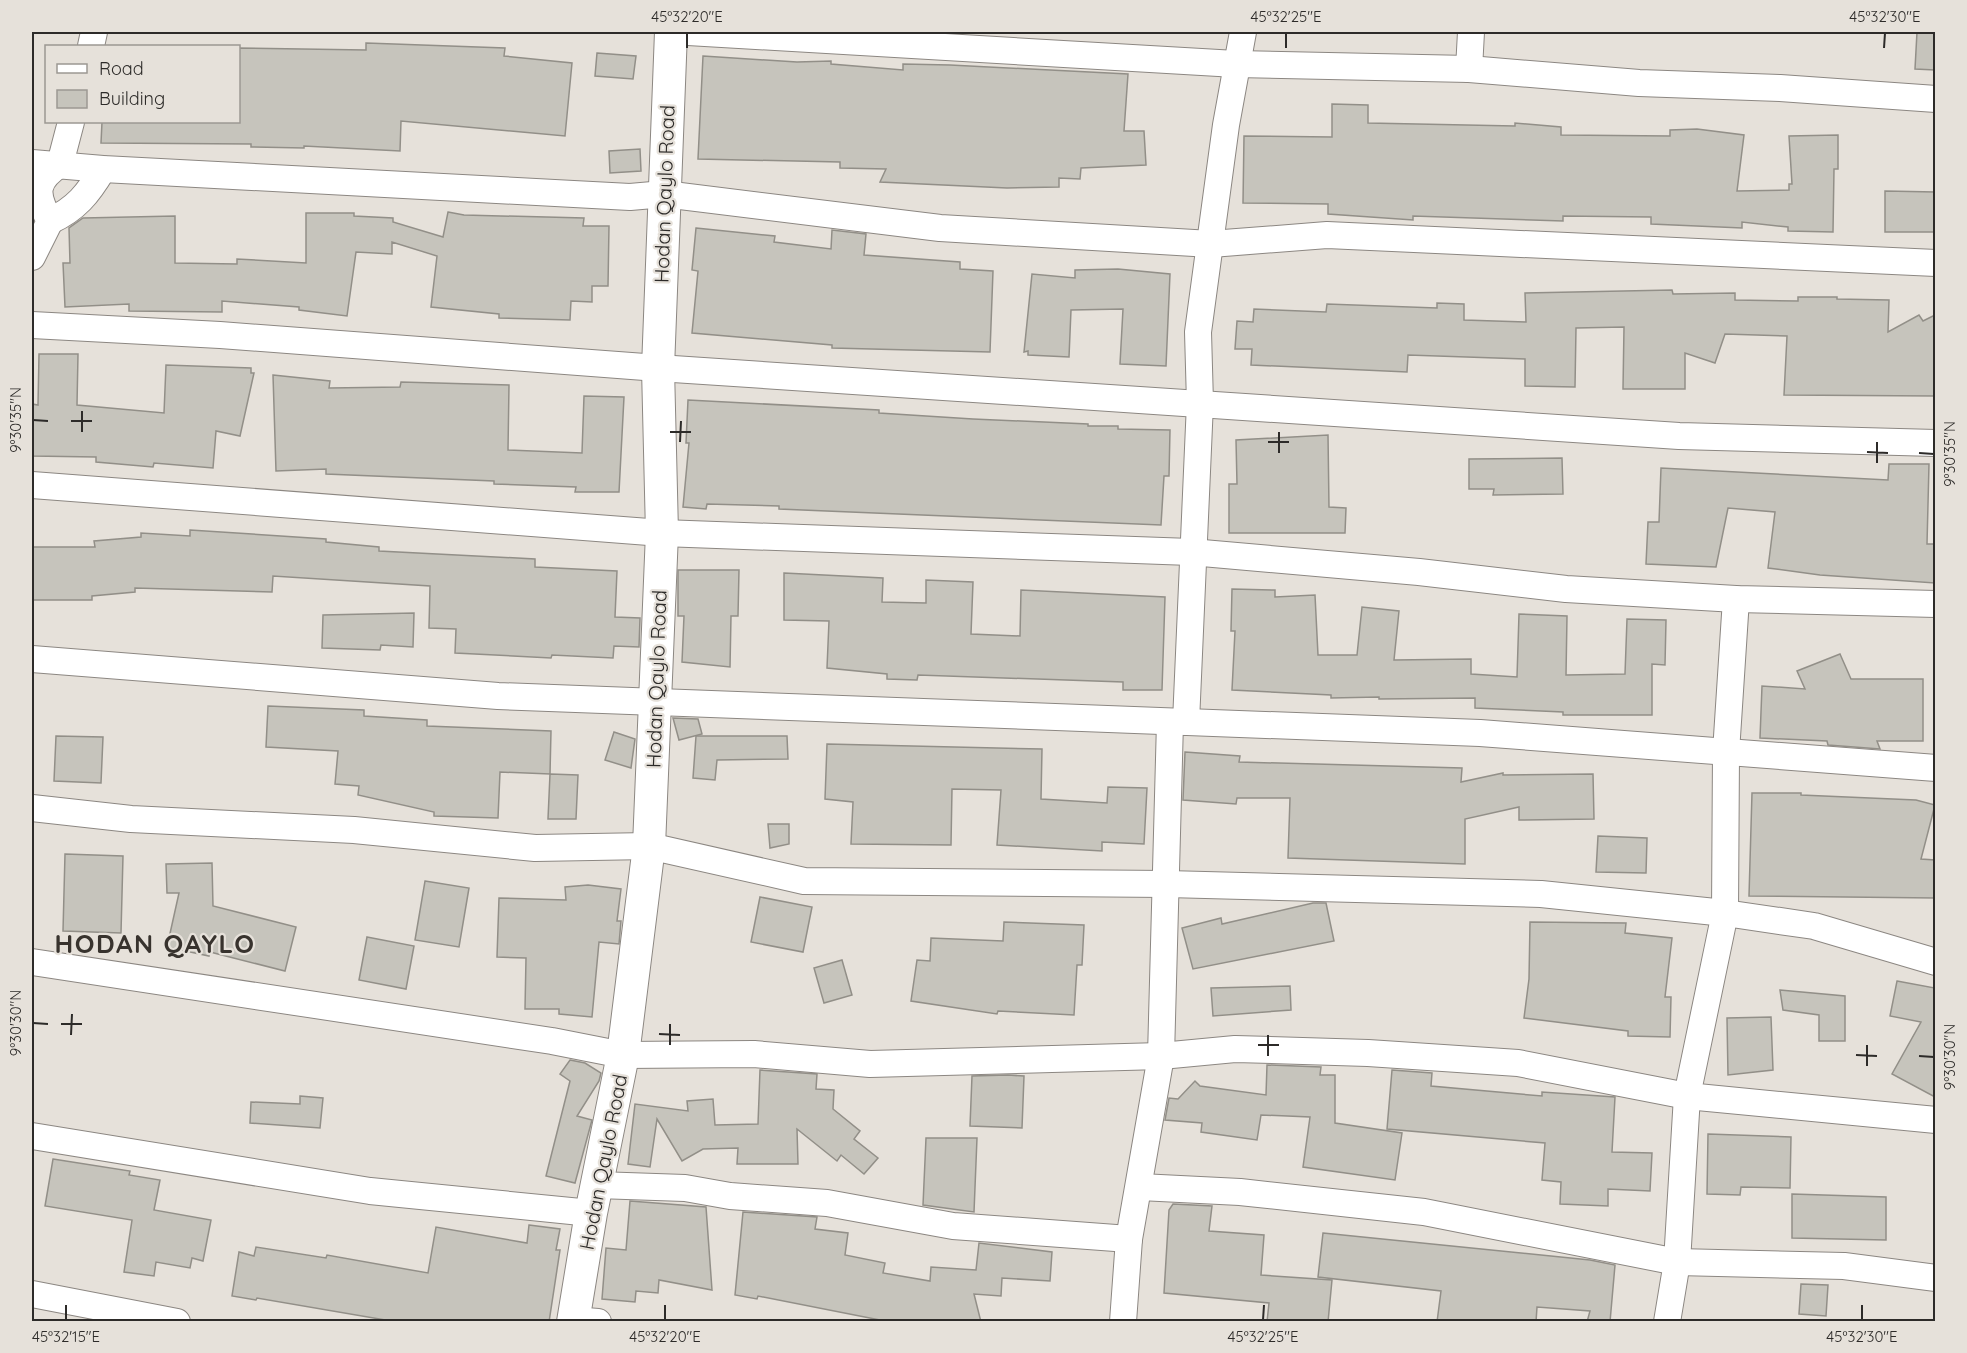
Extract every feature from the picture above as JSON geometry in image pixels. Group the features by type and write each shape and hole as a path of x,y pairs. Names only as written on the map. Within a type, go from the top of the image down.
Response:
{"street":[{"name":"Hodan Qaylo Road","path":"582,1321 594,1199 623,1055 649,846 662,533 658,368 670,32"},
{"path":"688,32 1236,64 1469,69 1640,83 1780,88 1935,99"},
{"path":"1123,1322 1129,1239 1140,1187 1161,1056 1167,884 1200,403 1198,332 1242,32"},
{"path":"1469,69 1471,32"},
{"path":"50,221 39,195 40,184 47,173 60,164 71,123"},
{"path":"32,163 103,169 630,197 664,194 940,228 1211,244 1338,235 1935,262"},
{"path":"32,257 50,221 69,212 88,195 103,169"},
{"path":"32,325 220,335 658,368 1678,436 1935,443"},
{"path":"32,485 662,533 1191,552 1419,572 1566,589 1736,599 1935,603"},
{"path":"1667,1322 1677,1262 1687,1096 1725,913 1726,752 1736,599"},
{"path":"32,659 498,696 1480,733 1935,768"},
{"path":"32,807 131,819 354,830 535,848 649,846 804,881 1167,884 1541,894 1725,913 1814,926 1935,962"},
{"path":"32,962 552,1041 623,1055 754,1054 870,1064 1161,1056 1235,1049 1368,1053 1518,1063 1687,1096 1935,1120"},
{"path":"32,1136 370,1191 594,1199 685,1188 730,1196 827,1203 953,1226 1129,1239"},
{"path":"1140,1187 1240,1192 1424,1212 1677,1262 1844,1266 1935,1278"},
{"path":"32,1294 177,1322"}],"building":[{"path":"1917,32 1935,32 1935,70 1915,69"},
{"path":"366,43 505,48 504,56 572,63 565,136 401,121 400,151 304,146 304,148 251,147 251,144 101,143 102,123 240,123 240,48 366,50"},
{"path":"597,53 636,56 633,79 595,76"},
{"path":"703,56 797,62 831,61 831,64 903,70 903,64 1128,74 1124,131 1144,131 1146,165 1081,168 1080,179 1059,178 1059,187 1007,188 880,182 886,169 840,168 840,162 698,159"},
{"path":"1332,104 1368,105 1368,123 1515,126 1515,123 1561,127 1561,135 1670,136 1670,130 1697,129 1744,135 1737,191 1789,190 1789,184 1792,184 1789,136 1838,135 1838,169 1834,169 1833,232 1788,231 1788,227 1742,222 1742,228 1651,224 1651,217 1563,216 1563,221 1413,216 1413,220 1328,214 1328,204 1243,203 1244,136 1332,137"},
{"path":"640,149 641,171 610,173 609,151"},
{"path":"1885,191 1935,192 1935,232 1885,232"},
{"path":"448,212 464,215 584,218 583,226 609,226 608,286 592,286 592,302 571,301 570,320 499,318 499,314 431,307 437,256 392,242 392,254 356,252 347,316 299,310 299,307 222,301 222,312 129,311 129,304 65,307 63,263 70,263 69,228 83,218 175,216 175,263 237,264 237,259 306,263 306,213 354,213 354,216 393,218 393,222 443,237"},
{"path":"696,228 775,236 774,242 831,249 832,230 866,234 864,255 960,262 960,269 993,271 990,352 832,348 832,345 692,333 698,271 692,270"},
{"path":"1118,269 1170,274 1166,366 1120,364 1123,309 1071,310 1069,357 1028,355 1028,351 1024,352 1032,274 1075,278 1075,270"},
{"path":"1672,290 1673,294 1735,293 1735,300 1798,301 1798,297 1837,297 1837,299 1889,300 1888,332 1919,315 1923,321 1935,315 1935,396 1784,395 1787,336 1725,334 1715,363 1685,353 1685,389 1623,389 1624,327 1576,328 1575,387 1525,386 1525,359 1408,355 1407,372 1251,365 1252,349 1235,349 1237,321 1253,322 1254,309 1326,312 1327,304 1437,308 1437,303 1464,304 1464,320 1526,322 1525,293"},
{"path":"39,354 78,354 77,405 164,413 166,365 251,368 251,373 254,373 240,436 216,431 213,468 154,463 153,467 96,462 96,457 32,456 32,404 38,405"},
{"path":"273,375 330,381 329,388 400,387 401,382 509,385 508,450 582,453 584,396 624,397 619,492 575,492 576,487 494,484 494,481 326,474 326,469 276,471"},
{"path":"688,400 879,410 879,413 1088,424 1088,426 1118,426 1118,429 1170,430 1169,476 1164,476 1161,525 779,509 779,506 707,504 706,509 683,507 689,443 686,443"},
{"path":"1328,435 1329,507 1346,508 1345,533 1229,533 1229,484 1237,484 1236,440"},
{"path":"1562,458 1563,494 1493,495 1494,489 1469,489 1469,459"},
{"path":"1889,464 1929,464 1927,544 1935,544 1935,583 1820,575 1768,568 1775,512 1728,508 1716,567 1646,564 1648,522 1659,522 1661,468 1888,480"},
{"path":"190,530 326,539 326,542 379,547 379,551 535,559 535,567 617,571 615,617 640,618 639,647 614,646 613,658 552,655 551,658 455,653 456,629 429,628 430,586 273,576 272,592 135,588 135,592 92,596 92,600 32,600 32,547 95,547 94,541 141,537 141,533 190,536"},
{"path":"678,570 739,570 738,616 731,616 730,667 682,662 684,616 678,616"},
{"path":"784,573 883,578 882,602 926,603 926,580 973,582 971,634 1020,636 1021,590 1165,597 1162,690 1123,690 1123,682 918,675 917,680 887,679 887,674 827,668 829,621 784,620"},
{"path":"1232,589 1275,590 1275,597 1315,595 1318,655 1357,655 1362,607 1399,611 1394,660 1471,659 1471,674 1517,677 1519,614 1567,616 1566,675 1625,674 1627,619 1666,620 1665,665 1652,664 1652,715 1563,715 1563,712 1475,708 1475,698 1331,698 1331,695 1232,690 1235,631 1231,631"},
{"path":"414,613 413,647 381,645 380,650 322,648 323,615"},
{"path":"1840,654 1851,679 1923,679 1923,741 1877,741 1880,749 1828,745 1827,741 1760,738 1762,686 1805,689 1797,671"},
{"path":"268,706 364,710 364,716 427,720 427,726 551,731 550,774 500,772 498,818 434,816 434,812 358,795 359,786 335,784 338,751 266,747"},
{"path":"673,718 698,719 702,734 679,740"},
{"path":"614,732 635,739 631,768 605,760"},
{"path":"56,736 103,737 101,783 54,781"},
{"path":"696,736 787,736 788,759 717,760 715,780 693,778"},
{"path":"827,744 1042,749 1041,799 1107,803 1108,787 1147,788 1144,844 1102,842 1102,851 997,845 1001,790 952,789 951,845 851,844 853,802 825,799"},
{"path":"1185,752 1240,756 1239,762 1462,768 1461,782 1503,773 1503,775 1593,774 1594,819 1519,820 1519,807 1465,819 1465,864 1288,858 1290,798 1237,798 1236,804 1183,800"},
{"path":"550,774 578,775 576,819 548,819"},
{"path":"1752,793 1801,793 1801,795 1916,800 1935,805 1921,859 1935,860 1935,898 1749,896"},
{"path":"768,824 789,824 789,844 770,848"},
{"path":"1598,836 1647,838 1646,873 1596,872"},
{"path":"65,854 123,856 121,933 63,931"},
{"path":"212,863 213,906 296,927 285,971 210,952 209,956 167,947 179,893 167,893 166,864"},
{"path":"425,881 469,888 459,947 415,940"},
{"path":"588,885 621,889 617,921 621,921 619,944 599,942 592,1017 559,1014 559,1009 525,1009 526,958 497,957 499,898 566,900 565,887"},
{"path":"760,897 812,907 803,952 751,942"},
{"path":"1313,903 1326,903 1334,941 1193,969 1182,928 1221,918 1222,924"},
{"path":"1004,922 1084,925 1082,965 1077,965 1074,1015 998,1011 997,1014 911,1001 917,960 930,961 931,938 1003,941"},
{"path":"1530,922 1626,923 1625,933 1672,938 1665,997 1671,997 1670,1037 1628,1036 1628,1031 1524,1018 1529,979"},
{"path":"367,937 414,946 406,989 359,980"},
{"path":"842,960 852,995 824,1003 814,968"},
{"path":"1897,981 1935,988 1935,1097 1892,1074 1921,1022 1890,1016"},
{"path":"1290,986 1291,1010 1213,1016 1211,988"},
{"path":"1780,990 1845,996 1845,1041 1819,1041 1819,1015 1783,1010"},
{"path":"1771,1017 1773,1070 1728,1075 1727,1018"},
{"path":"570,1060 585,1063 601,1073 599,1081 577,1116 592,1120 575,1183 546,1176 570,1081 560,1074"},
{"path":"1267,1065 1321,1067 1320,1075 1335,1075 1335,1123 1402,1133 1395,1180 1303,1167 1310,1117 1261,1115 1257,1140 1201,1132 1202,1123 1165,1120 1169,1098 1178,1099 1195,1081 1200,1086 1266,1095"},
{"path":"760,1070 817,1074 816,1089 834,1090 833,1109 860,1131 854,1139 878,1158 864,1174 841,1155 837,1161 797,1129 798,1164 737,1164 738,1148 703,1149 682,1161 657,1119 650,1167 628,1164 635,1104 688,1111 687,1101 713,1099 715,1125 758,1124"},
{"path":"1392,1070 1432,1073 1431,1086 1542,1096 1542,1092 1615,1097 1612,1152 1652,1153 1650,1191 1608,1189 1608,1206 1560,1204 1561,1182 1542,1180 1545,1143 1387,1129"},
{"path":"972,1076 1024,1076 1022,1128 970,1126"},
{"path":"300,1096 323,1098 320,1128 250,1123 251,1102 300,1104"},
{"path":"1708,1134 1791,1137 1790,1188 1741,1187 1740,1195 1707,1194"},
{"path":"926,1138 977,1138 974,1212 923,1205"},
{"path":"53,1159 130,1171 129,1175 160,1180 154,1210 211,1220 203,1261 192,1258 190,1268 156,1262 154,1276 124,1272 132,1220 45,1206"},
{"path":"1792,1194 1886,1197 1886,1240 1792,1238"},
{"path":"630,1201 706,1207 712,1290 659,1280 658,1293 636,1291 635,1302 602,1299 606,1248 626,1250"},
{"path":"1173,1204 1212,1206 1209,1231 1264,1235 1261,1275 1332,1280 1328,1322 1267,1322 1269,1303 1164,1293 1169,1210"},
{"path":"743,1212 817,1217 815,1229 848,1233 845,1255 885,1263 883,1273 930,1281 931,1267 976,1270 979,1243 1052,1252 1050,1281 1002,1278 1001,1296 974,1294 981,1322 890,1322 758,1296 757,1299 735,1295"},
{"path":"529,1225 560,1229 556,1250 560,1250 549,1322 397,1322 257,1298 256,1300 232,1296 239,1252 254,1256 256,1247 326,1258 327,1255 428,1273 436,1227 527,1243"},
{"path":"1323,1233 1590,1260 1615,1265 1610,1322 1587,1322 1590,1311 1537,1307 1536,1322 1437,1322 1441,1291 1318,1277"},
{"path":"1801,1284 1828,1285 1826,1316 1799,1314"}],"district":[{"name":"HODAN QAYLO","path":"155,943"}]}
